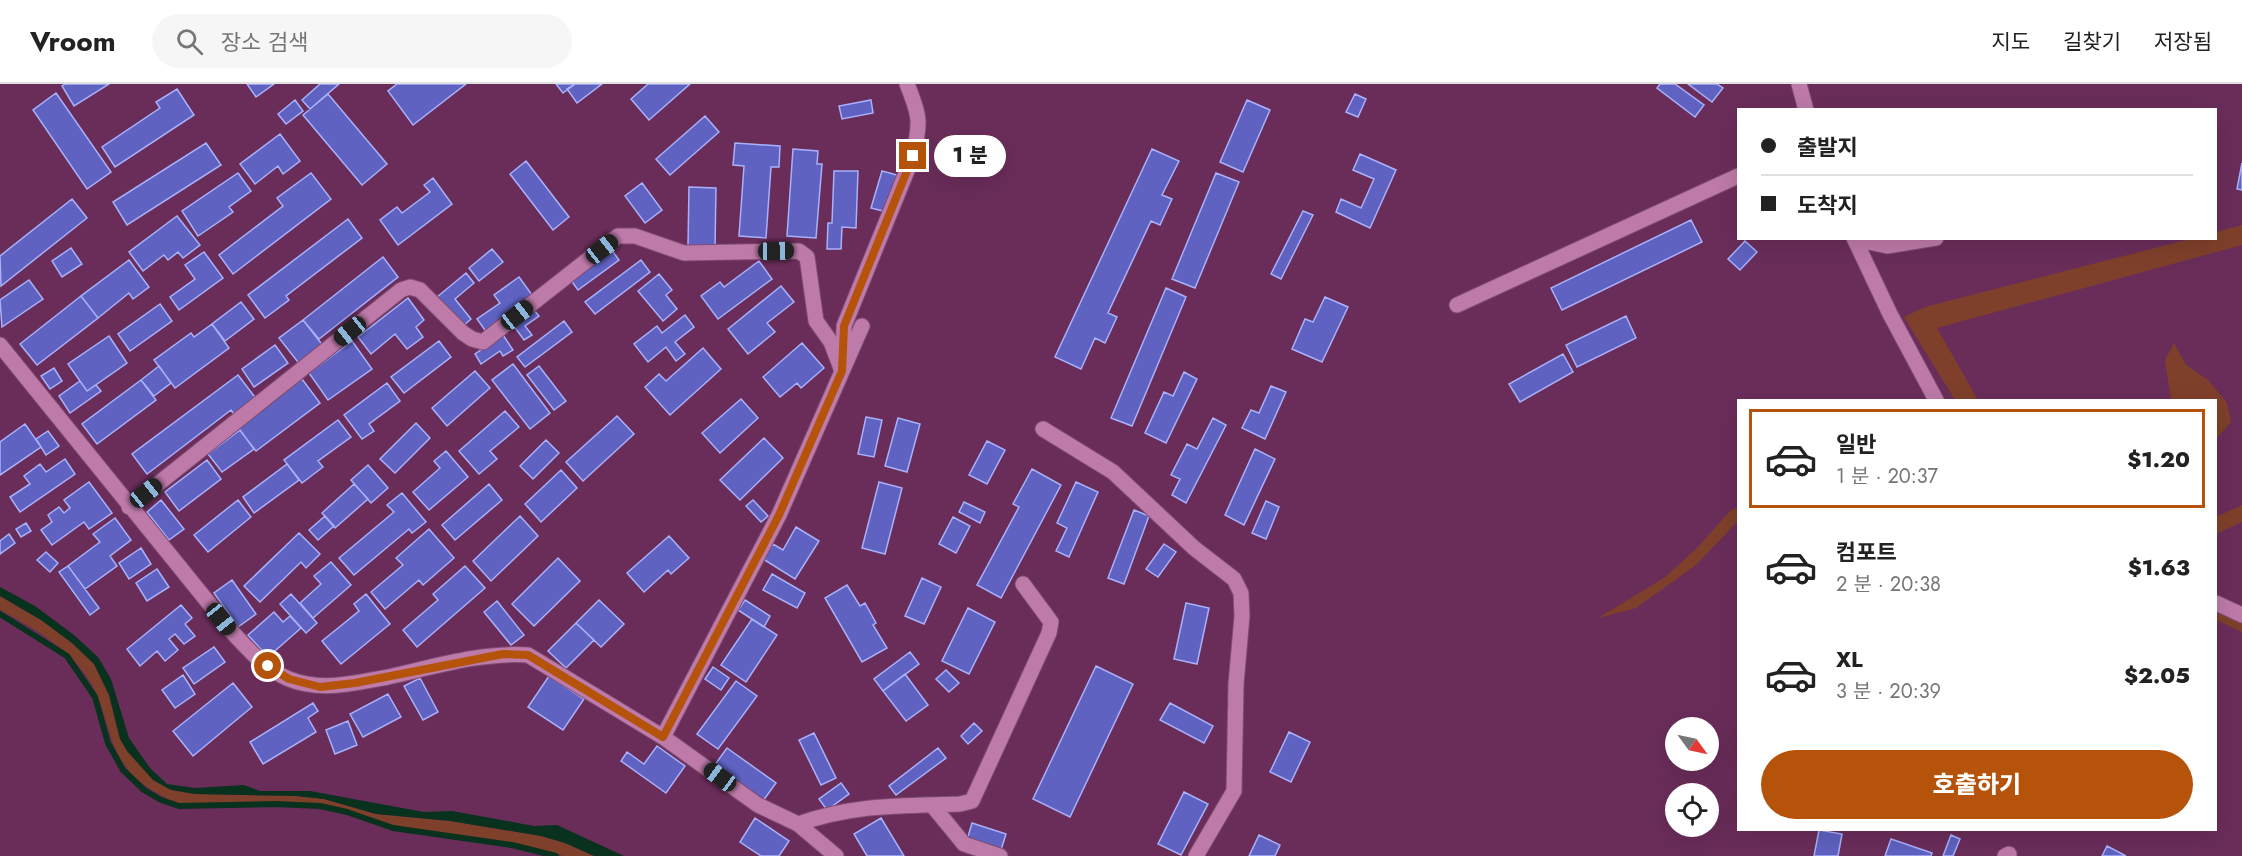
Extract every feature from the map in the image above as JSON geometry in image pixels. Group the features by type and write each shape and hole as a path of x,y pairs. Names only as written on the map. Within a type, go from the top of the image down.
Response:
{"street":[{"path":"842,371 844,326 913,156 919,132 918,112 907,84"},
{"path":"1798,84 1805,108"},
{"path":"1457,305 1737,176"},
{"path":"129,507 401,290 410,287 420,290 471,339 483,342 618,236 635,236 684,253 799,251 807,256 816,321 831,342 842,371"},
{"path":"1854,240 1890,314 1935,399"},
{"path":"1859,240 1887,246 1924,240"},
{"path":"663,737 779,515 862,326"},
{"path":"0,345 129,507 250,652 289,679 320,687 355,683 503,654 528,655 663,737 758,805 798,824 836,856"},
{"path":"1043,429 1113,472 1194,548 1234,579 1241,593 1242,616 1236,684 1234,791 1196,856"},
{"path":"798,824 827,814 871,806 960,804 972,801 1049,633 1051,622 1023,584"},
{"path":"2217,603 2242,615"},
{"path":"932,805 964,844 1000,856"}],"shaded area":[{"path":"2242,225 2242,245 1937,328 1977,399 1954,399 1904,317 1925,307 2186,240 2217,240 2217,232"},
{"path":"2174,343 2186,365 2208,380 2227,403 2231,422 2218,437 2217,399 2171,399 2165,360"},
{"path":"2242,505 2242,522 2217,534 2217,517"},
{"path":"1737,508 1737,522 1696,565 1636,608 1598,618 1664,578 1696,549 1730,511"},
{"path":"0,587 35,606 74,635 98,657 111,679 129,738 150,768 167,784 195,788 244,785 260,791 310,791 424,812 452,811 534,826 557,825 624,856 594,856 565,843 541,836 450,821 376,814 324,799 295,796 195,794 171,790 153,780 127,751 120,739 109,695 94,664 72,643 41,620 0,596"},
{"path":"0,596 41,620 72,643 94,664 109,695 120,739 153,780 171,790 195,794 295,796 324,799 376,814 450,821 541,836 565,843 594,856 564,856 512,843 394,826 339,807 321,804 283,802 179,804 147,787 130,772 117,752 97,694 81,668 49,639 0,610"},
{"path":"2217,610 2242,623 2242,632 2217,620"}],"building":[{"path":"65,84 109,84 74,106 62,86"},
{"path":"247,84 274,84 256,97"},
{"path":"320,84 339,84 310,109 302,100"},
{"path":"397,84 466,84 413,125 388,91"},
{"path":"556,84 575,84 563,93"},
{"path":"575,84 602,84 577,103 567,89"},
{"path":"648,84 690,84 649,120 631,99"},
{"path":"1660,84 1675,84 1704,105 1695,117 1657,88"},
{"path":"1688,84 1717,84 1723,88 1712,102"},
{"path":"177,89 194,115 115,167 102,147 160,108 156,102"},
{"path":"56,93 111,172 87,189 33,110"},
{"path":"328,94 387,164 362,185 303,115"},
{"path":"1355,94 1366,99 1358,117 1346,112"},
{"path":"295,100 303,111 286,124 278,114"},
{"path":"871,100 873,113 842,119 839,106"},
{"path":"1247,100 1270,110 1243,172 1220,162"},
{"path":"705,116 719,132 670,175 656,159"},
{"path":"280,134 300,161 283,174 278,166 255,184 240,164"},
{"path":"206,143 221,165 127,225 113,202"},
{"path":"735,143 780,146 779,167 771,167 766,238 739,236 744,166 733,165"},
{"path":"793,149 818,151 817,164 822,164 816,238 787,236"},
{"path":"1152,149 1179,161 1162,195 1172,199 1160,225 1151,221 1108,313 1117,317 1105,343 1095,338 1081,369 1055,357"},
{"path":"1360,154 1396,170 1370,228 1336,212 1341,199 1361,208 1374,179 1353,170"},
{"path":"526,161 569,217 553,230 510,174"},
{"path":"2242,163 2242,190 2237,189"},
{"path":"834,171 858,171 856,228 842,227 841,249 827,249 828,223 832,223"},
{"path":"882,171 897,175 887,212 871,208"},
{"path":"238,173 251,191 229,207 233,212 198,236 182,211"},
{"path":"311,173 331,199 233,274 219,255 283,206 277,198"},
{"path":"1216,173 1239,182 1195,288 1172,279"},
{"path":"433,178 452,204 398,245 380,220 397,207 402,213 430,192 424,185"},
{"path":"642,183 662,210 645,223 625,196"},
{"path":"689,187 716,188 715,247 688,246"},
{"path":"72,199 87,218 1,286 0,256"},
{"path":"1303,211 1313,215 1281,279 1271,274"},
{"path":"177,216 200,245 183,258 178,252 168,260 164,255 143,271 129,252"},
{"path":"348,219 362,238 286,296 289,300 265,318 248,295"},
{"path":"1691,220 1702,242 1562,310 1551,288"},
{"path":"1745,241 1757,252 1740,270 1728,259"},
{"path":"71,248 82,264 62,277 52,261"},
{"path":"492,249 503,262 479,281 469,268"},
{"path":"611,249 619,260 578,290 570,279"},
{"path":"204,252 223,278 179,310 170,297 195,279 185,265"},
{"path":"383,257 398,277 319,339 303,320"},
{"path":"129,260 149,287 133,299 129,293 98,318 81,296"},
{"path":"641,260 650,272 595,314 585,302"},
{"path":"759,261 772,279 718,319 701,296 720,282 724,287"},
{"path":"466,273 474,283 455,299 471,319 462,327 437,297"},
{"path":"659,274 672,290 666,295 677,309 663,321 638,291"},
{"path":"519,277 535,299 487,333 477,319 500,303 494,295"},
{"path":"29,280 43,299 2,327 0,300"},
{"path":"781,286 794,302 767,323 775,332 748,354 728,329"},
{"path":"1166,288 1186,297 1132,426 1111,418"},
{"path":"81,296 98,318 37,365 20,344"},
{"path":"1325,297 1348,307 1322,362 1292,349 1305,319 1313,322"},
{"path":"408,298 424,320 416,327 423,337 407,349 395,334 371,354 358,337"},
{"path":"241,302 254,319 225,341 212,324"},
{"path":"160,304 172,321 130,351 118,334"},
{"path":"534,310 539,316 525,326 532,335 524,340 513,325"},
{"path":"685,315 694,327 675,342 685,354 676,361 666,347 648,362 634,344 657,326 662,333"},
{"path":"1626,316 1636,338 1577,367 1566,345"},
{"path":"303,320 324,347 301,366 279,338"},
{"path":"564,321 572,332 525,367 517,357"},
{"path":"212,324 229,348 175,388 154,360 191,333 194,337"},
{"path":"503,335 513,350 503,356 500,351 481,364 475,354"},
{"path":"109,336 127,363 87,391 68,364"},
{"path":"352,341 372,369 328,400 309,373"},
{"path":"439,341 451,357 404,393 391,377"},
{"path":"802,343 824,368 801,388 797,383 780,397 763,377"},
{"path":"275,345 288,363 254,387 242,369"},
{"path":"703,348 721,369 670,415 645,387 659,374 666,381"},
{"path":"1563,354 1573,372 1520,402 1509,384"},
{"path":"513,364 550,413 530,429 492,380"},
{"path":"159,366 171,383 154,396 141,380"},
{"path":"539,366 566,401 554,410 527,375"},
{"path":"54,368 62,381 50,389 41,376"},
{"path":"475,371 490,388 447,426 432,408"},
{"path":"1184,372 1197,379 1166,443 1145,433 1164,392 1173,396"},
{"path":"238,375 258,401 236,417 231,410 147,474 132,454"},
{"path":"302,379 320,403 256,451 238,428"},
{"path":"141,380 156,400 97,444 82,424"},
{"path":"80,381 87,391 96,385 101,391 70,413 59,396"},
{"path":"387,383 400,401 369,424 374,431 362,439 344,415"},
{"path":"1271,386 1286,392 1265,439 1242,428 1251,410 1259,413"},
{"path":"741,399 758,418 720,453 702,433"},
{"path":"505,411 519,427 490,451 497,459 479,474 459,451"},
{"path":"617,416 634,434 583,481 566,462"},
{"path":"866,417 882,420 874,457 858,454"},
{"path":"898,418 920,424 907,472 885,466"},
{"path":"1213,418 1226,425 1186,503 1172,495 1180,479 1171,475 1187,444 1197,449"},
{"path":"338,420 351,437 318,461 323,467 302,483 284,460"},
{"path":"416,423 430,438 395,473 380,459"},
{"path":"25,424 41,447 0,475 0,442"},
{"path":"240,430 254,449 222,472 208,454"},
{"path":"48,431 59,446 46,455 36,439"},
{"path":"764,438 783,458 740,500 720,480"},
{"path":"546,440 559,453 533,479 520,466"},
{"path":"987,441 1005,450 987,484 969,475"},
{"path":"1255,449 1275,459 1244,525 1225,515"},
{"path":"446,451 468,477 429,510 413,492 440,468 434,461"},
{"path":"65,459 75,474 20,512 10,497 30,484 24,476 40,464 46,472"},
{"path":"207,460 221,479 179,511 165,492"},
{"path":"287,464 299,480 254,513 243,497"},
{"path":"368,465 388,488 371,503 351,480"},
{"path":"1032,469 1061,485 1001,598 977,585 1019,507 1013,504"},
{"path":"561,470 577,488 541,522 525,504"},
{"path":"89,482 112,513 89,529 84,522 52,545 41,530 52,522 48,515 59,507 64,513 70,508 64,500"},
{"path":"879,482 902,488 885,554 862,548"},
{"path":"1076,482 1098,492 1069,557 1056,551 1067,528 1057,523"},
{"path":"354,484 368,499 335,528 322,513"},
{"path":"489,484 502,500 455,540 442,525"},
{"path":"402,493 426,522 412,533 409,529 354,575 339,558 394,512 387,505"},
{"path":"161,500 184,529 169,540 147,512"},
{"path":"238,500 251,517 208,552 194,535"},
{"path":"753,500 768,516 761,522 746,506"},
{"path":"1266,501 1279,507 1266,539 1252,533"},
{"path":"964,502 985,512 980,523 959,512"},
{"path":"1134,510 1149,516 1124,584 1108,578"},
{"path":"325,516 334,526 318,540 309,530"},
{"path":"520,516 538,536 491,581 473,561"},
{"path":"953,517 970,526 956,553 939,544"},
{"path":"115,518 131,540 110,556 117,566 85,589 68,566 100,542 93,534"},
{"path":"26,523 31,531 21,537 16,529"},
{"path":"796,527 819,541 795,579 763,559 773,544 783,550"},
{"path":"429,529 454,558 423,585 419,580 385,609 371,592 403,565 396,558"},
{"path":"299,533 320,554 306,568 301,562 260,602 244,586"},
{"path":"9,534 15,543 0,554 0,541"},
{"path":"669,536 689,558 671,574 668,570 644,592 627,573"},
{"path":"1164,544 1176,552 1158,577 1146,569"},
{"path":"141,548 151,564 129,579 119,563"},
{"path":"46,552 58,563 50,572 37,560"},
{"path":"558,558 580,581 534,626 512,604"},
{"path":"331,562 351,585 313,618 300,603 321,584 314,576"},
{"path":"68,566 99,608 90,615 59,572"},
{"path":"465,566 485,588 417,647 403,630 438,600 433,594"},
{"path":"157,569 169,587 147,601 136,583"},
{"path":"772,574 805,593 797,608 763,590"},
{"path":"922,578 941,587 924,624 905,616"},
{"path":"232,580 256,614 238,627 214,593"},
{"path":"847,585 860,606 865,603 876,623 873,625 887,648 862,662 825,598"},
{"path":"291,594 317,623 306,633 280,604"},
{"path":"366,594 390,624 341,664 322,641 359,611 354,604"},
{"path":"599,600 624,624 601,647 576,623"},
{"path":"745,600 770,616 764,627 738,610"},
{"path":"497,601 524,635 511,645 484,612"},
{"path":"1186,603 1209,608 1197,664 1174,659"},
{"path":"181,605 192,618 185,624 195,636 184,644 175,634 169,639 178,650 165,661 157,651 140,666 127,649"},
{"path":"968,608 995,622 969,674 942,661"},
{"path":"274,612 283,622 290,616 301,628 268,657 248,635"},
{"path":"752,619 777,635 746,682 721,665"},
{"path":"576,623 594,640 566,668 548,651"},
{"path":"214,647 225,662 194,684 183,668"},
{"path":"910,652 919,664 883,691 874,679"},
{"path":"1096,666 1133,684 1070,817 1033,799"},
{"path":"713,667 729,678 721,690 705,679"},
{"path":"946,670 959,683 949,692 936,679"},
{"path":"905,674 928,705 906,721 883,691"},
{"path":"183,675 195,694 175,708 162,690"},
{"path":"549,676 584,699 563,730 528,707"},
{"path":"420,678 438,712 423,720 404,686"},
{"path":"736,681 757,696 718,749 697,734"},
{"path":"233,683 252,707 193,756 173,731"},
{"path":"388,694 401,717 363,737 350,714"},
{"path":"313,703 318,711 308,718 316,732 263,764 250,742"},
{"path":"1170,703 1213,726 1204,743 1160,720"},
{"path":"348,721 357,745 335,754 326,730"},
{"path":"974,723 982,731 968,744 961,736"},
{"path":"1289,732 1310,742 1291,782 1270,772"},
{"path":"814,733 836,778 821,785 799,740"},
{"path":"657,746 685,766 666,793 621,761 627,752 644,764"},
{"path":"727,748 776,783 763,801 714,766"},
{"path":"938,748 946,758 896,795 889,786"},
{"path":"841,783 849,794 827,810 819,799"},
{"path":"1184,792 1208,804 1181,855 1158,844"},
{"path":"755,818 789,841 779,856 761,856 740,842"},
{"path":"881,818 904,856 867,856 854,834"},
{"path":"972,823 1006,834 1001,850 967,840"},
{"path":"1819,831 1842,834 1838,856 1814,856"},
{"path":"1259,835 1280,845 1275,856 1249,856"},
{"path":"1951,835 1960,839 1953,856 1943,856"},
{"path":"1891,839 1932,853 1931,856 1885,856"},
{"path":"2107,846 2126,856 2102,856"}],"waterway":[{"path":"0,614 67,656 95,697 108,743 123,770 144,790 161,800 179,806 275,804 320,806 347,812 393,828 512,845 556,856"}],"route":[{"path":"268,666 289,679 320,687 355,683 503,654 528,655 663,737 779,515 842,371 844,326 913,156"}]}
